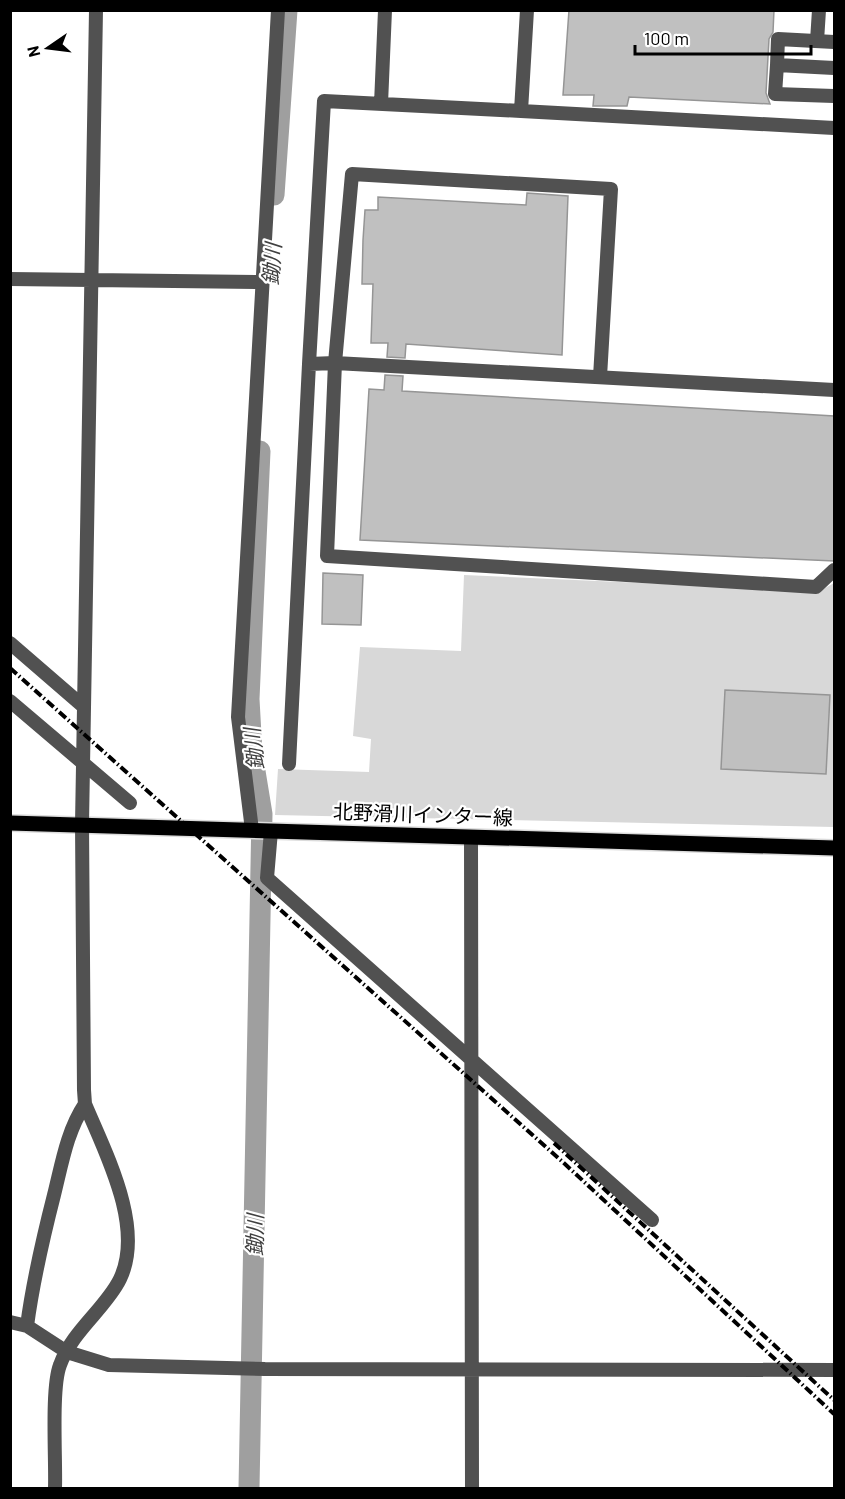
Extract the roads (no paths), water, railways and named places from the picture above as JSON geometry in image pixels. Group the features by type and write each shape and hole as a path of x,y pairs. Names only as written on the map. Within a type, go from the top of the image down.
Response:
{"main road":[{"name":"北野滑川インター線","path":"10,823 834,848"}],"street":[{"path":"55,1488 57,1374 78,1332 120,1279 127,1253 126,1216 120,1191 85,1104 82,824 96,10"},
{"path":"252,830 238,717 278,10"},
{"path":"381,104 386,10"},
{"path":"521,111 527,10"},
{"path":"817,41 819,10"},
{"path":"834,42 778,39 775,94 834,96"},
{"path":"777,65 834,68"},
{"path":"289,764 324,101 834,128"},
{"path":"600,377 611,189 352,174 335,363 327,556 816,587 834,570"},
{"path":"10,279 263,282"},
{"path":"309,364 335,363 834,390"},
{"path":"10,643 84,707"},
{"path":"10,701 130,803"},
{"path":"271,831 267,878 652,1220"},
{"path":"471,837 472,1488"},
{"path":"27,1326 32,1289 66,1145 74,1120 85,1104"},
{"path":"10,1322 27,1326 67,1352 109,1365 265,1369 834,1370"}],"waterway":[{"name":"鋤川","path":"274,195 287,10"},
{"name":"鋤川","path":"249,1488 262,814 252,753 249,699 260,451"}],"railway":[{"path":"10,668 566,1165 834,1414"},
{"path":"554,1143 834,1400"}]}
